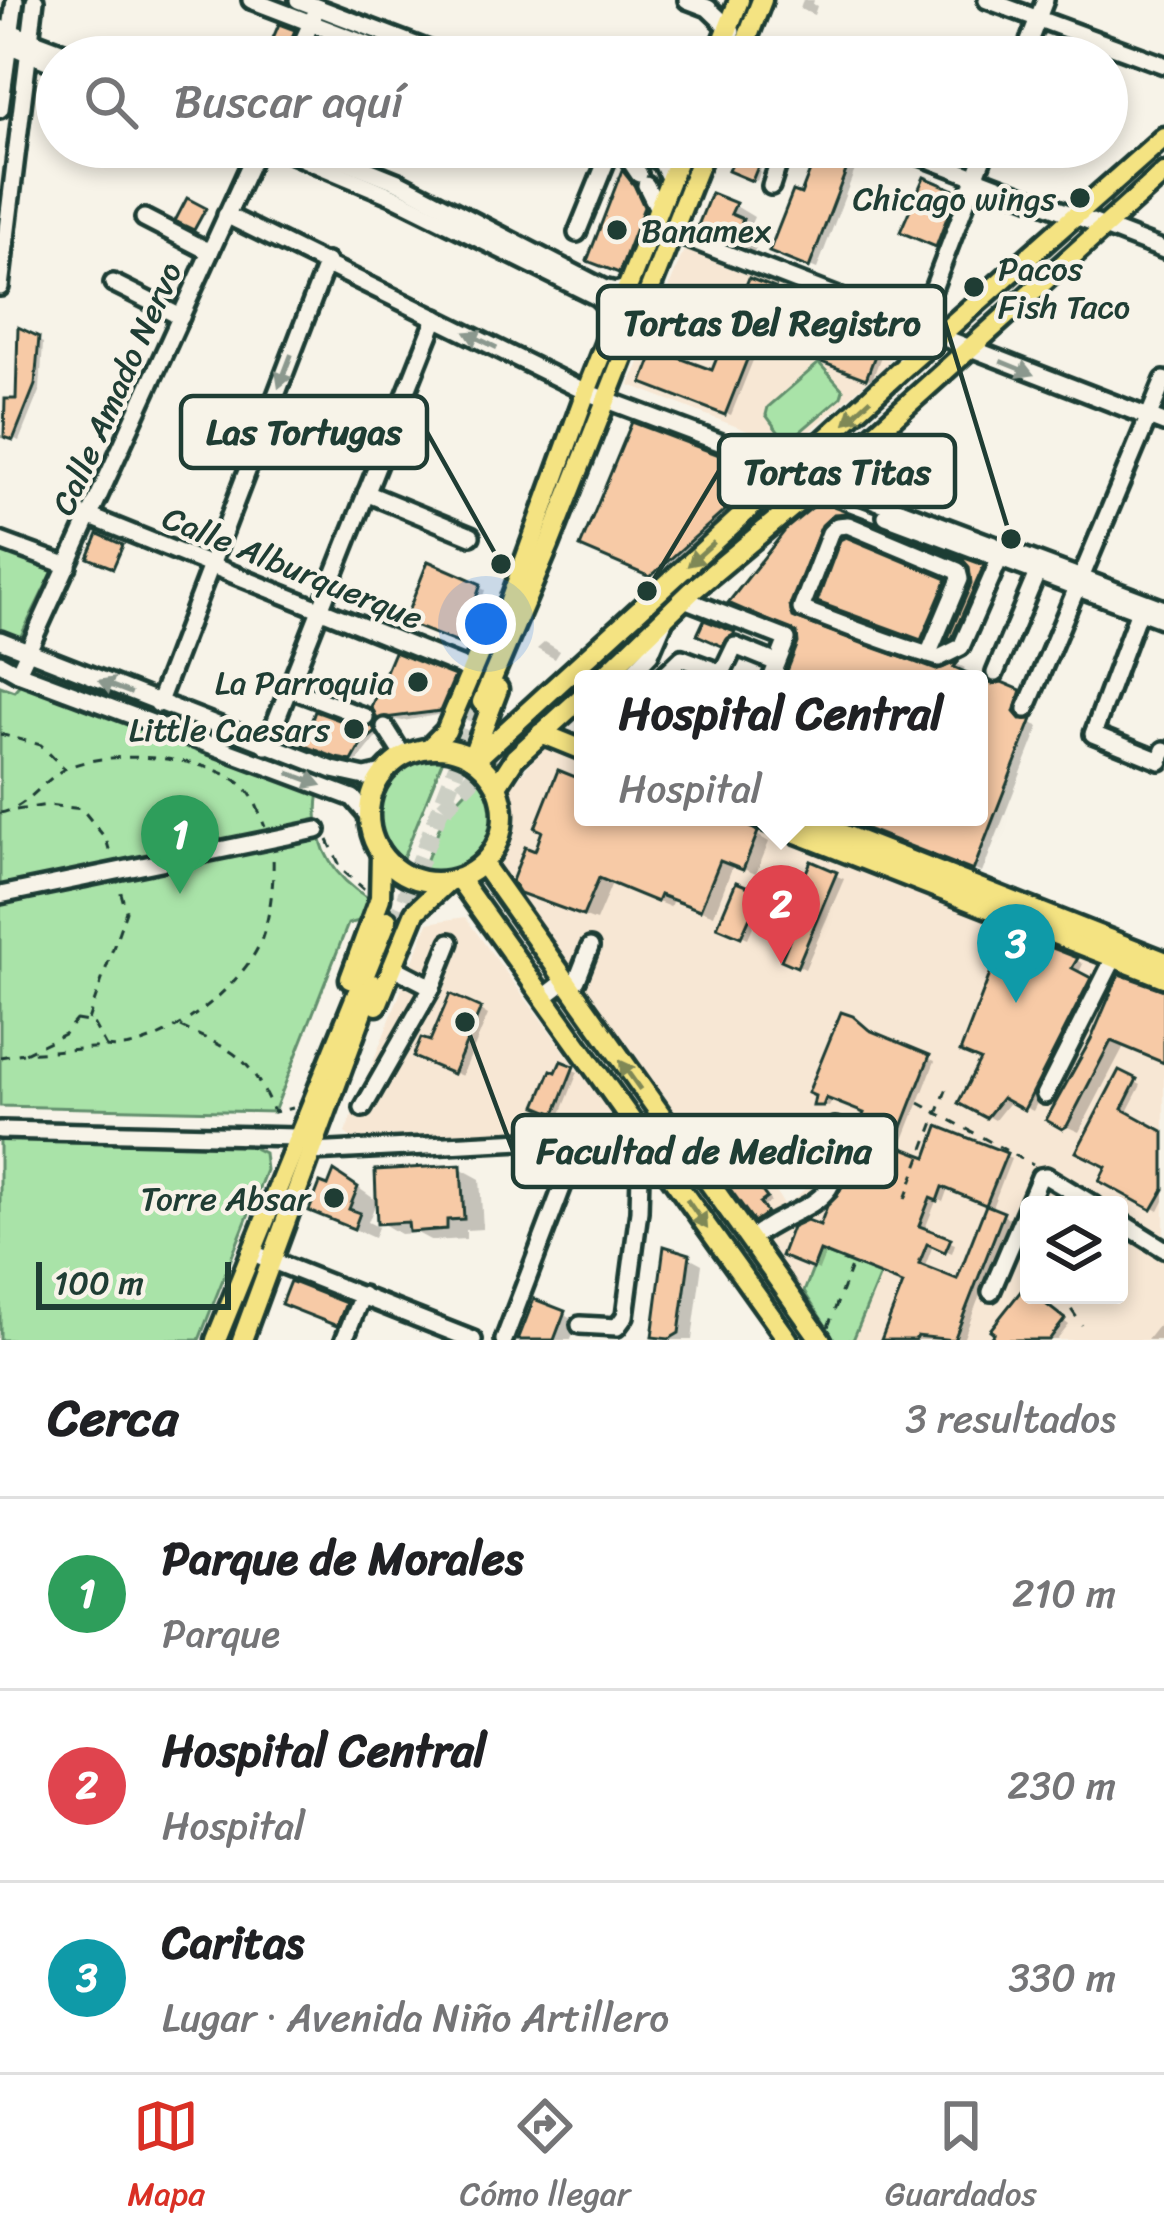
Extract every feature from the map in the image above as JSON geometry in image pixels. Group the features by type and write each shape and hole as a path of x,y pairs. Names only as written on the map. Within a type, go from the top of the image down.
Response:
{"main road":[{"path":"725,36 739,0"},
{"path":"749,36 762,0"},
{"path":"474,759 1164,136"},
{"path":"474,759 537,590 542,539 586,392 674,168"},
{"path":"478,700 542,539 606,400 698,168"},
{"path":"601,670 818,484 1164,173"},
{"path":"430,748 446,731 510,578 542,539"},
{"path":"601,670 689,594"},
{"path":"503,674 515,700 560,680"},
{"path":"497,786 515,758 574,704"},
{"path":"541,733 574,746"},
{"path":"310,1104 322,1053 380,898 381,854 369,817 371,798 383,773 404,757 430,748 452,749 474,759 497,786 503,827 483,864 415,912 352,1066 330,1100"},
{"path":"786,826 858,848 1118,951 1164,976"},
{"path":"817,826 858,848"},
{"path":"381,854 410,878 453,881 543,998 788,1340"},
{"path":"483,864 822,1340"},
{"path":"216,1340 296,1137 391,922 242,1340"},
{"path":"1118,951 1164,961"}],"street":[{"path":"15,0 0,112 17,122"},
{"path":"0,281 35,0"},
{"path":"251,0 316,10 383,36"},
{"path":"687,0 708,8 728,29 744,36"},
{"path":"987,0 1085,36"},
{"path":"1031,36 1046,0"},
{"path":"316,10 362,36"},
{"path":"7,35 36,51"},
{"path":"28,46 36,48"},
{"path":"1128,52 1164,65"},
{"name":"Calle Amado Nervo","path":"17,673 248,168"},
{"path":"332,168 409,196"},
{"path":"353,168 603,288 628,287"},
{"path":"577,233 607,168"},
{"path":"634,168 658,209"},
{"path":"664,168 670,180"},
{"path":"770,186 776,168"},
{"path":"956,168 1164,250"},
{"path":"903,368 979,168"},
{"path":"226,215 586,392 1164,620"},
{"path":"144,218 210,252"},
{"path":"673,233 1156,420"},
{"path":"491,237 597,297 613,323"},
{"path":"158,704 327,262"},
{"path":"112,283 181,317"},
{"path":"266,746 436,318"},
{"path":"1026,710 1077,582 1156,420 1164,380"},
{"path":"366,493 471,536"},
{"name":"Calle Alburquerque","path":"91,517 473,671"},
{"path":"896,544 906,518"},
{"path":"774,670 830,533 837,526 848,525 958,571 960,579 928,655"},
{"path":"967,540 999,560 1077,582"},
{"path":"0,542 68,566"},
{"path":"801,609 939,658 962,647 999,560"},
{"path":"995,673 1037,573"},
{"path":"689,594 787,639"},
{"path":"1140,607 1164,610"},
{"path":"1140,607 1093,734 1160,761 1164,750"},
{"path":"635,670 650,654 666,616"},
{"path":"0,640 333,770 365,777 383,773"},
{"path":"723,670 735,646 772,670"},
{"path":"669,670 682,658 714,670"},
{"path":"0,662 17,673 326,787 352,798 369,817"},
{"path":"288,688 365,717"},
{"path":"385,727 404,757"},
{"path":"0,895 321,830"},
{"path":"363,1108 432,987 450,942"},
{"path":"543,998 565,981 577,980 590,946"},
{"path":"1046,1095 1118,951"},
{"path":"393,967 432,987"},
{"path":"312,1152 641,1135 668,1127"},
{"path":"749,1240 818,1202 836,1166 835,1127"},
{"path":"0,1130 296,1137"},
{"path":"580,1325 616,1327 625,1316 639,1211 641,1135"},
{"path":"504,1340 581,1138"},
{"path":"991,1292 1040,1177 1079,1196"},
{"path":"1128,1227 1159,1246 1164,1226"},
{"path":"250,1252 473,1340"},
{"path":"344,1340 362,1295"}],"path":[{"path":"0,734 41,745 64,769"},
{"path":"0,813 15,811 64,769 124,758 171,757 242,784 256,804 269,840 274,877 262,941 241,976 179,1026 118,1048 0,1057"},
{"path":"321,830 342,870 380,898"},
{"path":"25,1053 64,1034 82,1019 98,1027 106,1047"},
{"path":"179,1026 235,1052 254,1069 274,1112 310,1104"},
{"path":"905,1199 948,1085"},
{"path":"919,1103 1029,1161 1040,1177"},
{"path":"822,1340 852,1264"},
{"path":"1068,1304 1082,1324"}],"shaded area":[{"path":"684,250 898,332 888,363 791,448 630,385"},
{"path":"544,746 574,758 574,826 754,826 1010,924 960,1052 1014,1073 1081,953 1164,987 1164,1340 835,1340 499,868 516,827 510,789","holes":["811,1131 815,1153 811,1177 785,1207 771,1183 758,1177 744,1154 746,1148 755,1139 781,1142"]},
{"path":"465,917 616,1121 613,1126 355,1141 345,1133 428,923"}],"green space":[{"path":"819,363 843,390 841,397 794,437 782,437 766,415 768,407"},
{"path":"0,549 54,569 17,644 0,633"},
{"path":"23,681 319,791 318,824 325,853 342,877 368,898 359,921 348,924 274,1112 0,1106 0,686 14,691"},
{"path":"430,755 444,757 401,863 378,833 378,801 397,772"},
{"path":"481,775 494,812 486,848 461,872 443,876 422,872 445,813"},
{"path":"0,1136 248,1145 264,1153 266,1170 199,1340 0,1340"},
{"path":"820,1251 880,1275 853,1340 835,1340 804,1292"}],"building":[{"path":"279,24 295,30 293,36 274,36"},
{"path":"729,168 757,168 752,181"},
{"path":"811,168 847,168 809,268 769,252 793,191 801,194"},
{"name":"Banamex","path":"622,170 644,207 619,273 587,261"},
{"path":"924,177 957,191 936,247 900,232"},
{"path":"711,193 736,203 731,214 743,219 734,243 697,228"},
{"path":"187,198 206,208 194,230 175,221"},
{"path":"749,278 775,288 767,308 793,318 800,301 870,326 863,345 877,350 866,379 756,337 725,415 642,383 655,349 712,370"},
{"path":"18,327 39,337 35,385 13,440 4,437 5,399 16,399"},
{"path":"632,422 767,473 650,577 580,547"},
{"path":"820,501 876,522 847,513 834,514 822,525 790,605 793,617 936,670 788,670 797,633 728,603 787,528"},
{"path":"98,534 123,545 113,568 88,558"},
{"path":"846,537 947,579 921,640 817,602 840,540"},
{"path":"907,537 984,565 952,638 947,640 971,584 969,567 963,560"},
{"path":"428,561 481,584 471,613 474,626 464,630 458,643 404,622"},
{"path":"704,620 735,632 722,646 697,635"},
{"name":"La Parroquia","path":"394,652 455,676 440,711 377,719 371,707"},
{"path":"988,682 1002,682 1021,690 1014,712 1020,719 1032,719 973,871 859,826 988,826"},
{"path":"315,711 361,728 373,726 375,733 362,743 352,761 336,758 303,745"},
{"path":"558,770 574,776 574,826 750,826 758,832 743,870 720,861 700,910 660,895 657,902 599,878 583,916 520,893 512,881 525,847 535,851 542,831 535,828"},
{"path":"811,861 837,872 797,967 781,960 791,936 780,931"},
{"path":"736,882 761,892 741,937 717,927"},
{"path":"1007,930 1078,958 1072,968 1091,978 1024,1110 1002,1098 986,1118 958,1103 980,1060 960,1052"},
{"path":"1119,974 1164,990 1164,1063 1111,1041 1062,1129 1046,1120 1091,1039"},
{"path":"450,994 481,1008 453,1074 413,1057 421,1038 430,1041"},
{"path":"841,1012 869,1030 930,1055 895,1145 927,1157 938,1126 1007,1153 986,1205 1004,1212 954,1340 917,1336 915,1340 881,1340 903,1284 820,1251 813,1269 781,1256 792,1227 807,1220 820,1225 837,1196 864,1113 826,1098 823,1106 813,1106 815,1096 808,1093","holes":["942,1187 986,1205 957,1279 919,1264 927,1244 945,1252 951,1238 919,1226 930,1198 937,1201"]},
{"path":"561,1061 574,1066 555,1114 536,1106 551,1070 556,1072"},
{"path":"1119,1070 1137,1079 1122,1109 1164,1132 1164,1189 1152,1210 1099,1181 1106,1167 1076,1152"},
{"path":"786,1123 786,1134 754,1137 754,1145 743,1145 740,1161 767,1198 760,1203 767,1213 754,1222 722,1178 730,1172 724,1167 730,1158 708,1139 736,1128"},
{"path":"461,1165 464,1219 447,1220 447,1229 409,1232 408,1222 377,1224 375,1170"},
{"name":"Torre Absar","path":"334,1171 358,1187 349,1209 360,1213 354,1229 309,1211 320,1183 328,1186"},
{"path":"664,1246 690,1254 679,1333 669,1339 652,1337"},
{"path":"290,1281 346,1303 337,1326 281,1304"},
{"path":"1020,1292 1020,1304 1046,1304 1065,1319 1049,1340 989,1340 994,1333 990,1330"},
{"path":"534,1299 565,1311 554,1340 518,1340"}],"tunnel":[{"path":"591,670 597,665"},
{"path":"444,808 497,752 574,685"},
{"path":"395,924 482,702"}],"place":[{"name":"Chicago wings","path":"1080,198"},
{"name":"Banamex","path":"617,230"},
{"name":"Pacos Fish Taco","path":"974,287"},
{"name":"Tortas Del Registro","path":"1011,539"},
{"name":"Las Tortugas","path":"501,564"},
{"name":"Tortas Titas","path":"647,591"},
{"name":"La Parroquia","path":"418,682"},
{"name":"Little Caesars","path":"354,729"},
{"name":"Parque de Morales","path":"180,894"},
{"name":"Hospital Central","path":"781,964"},
{"name":"Caritas","path":"1016,1003"},
{"name":"Facultad de Medicina","path":"465,1022"},
{"name":"Torre Absar","path":"334,1198"}]}
